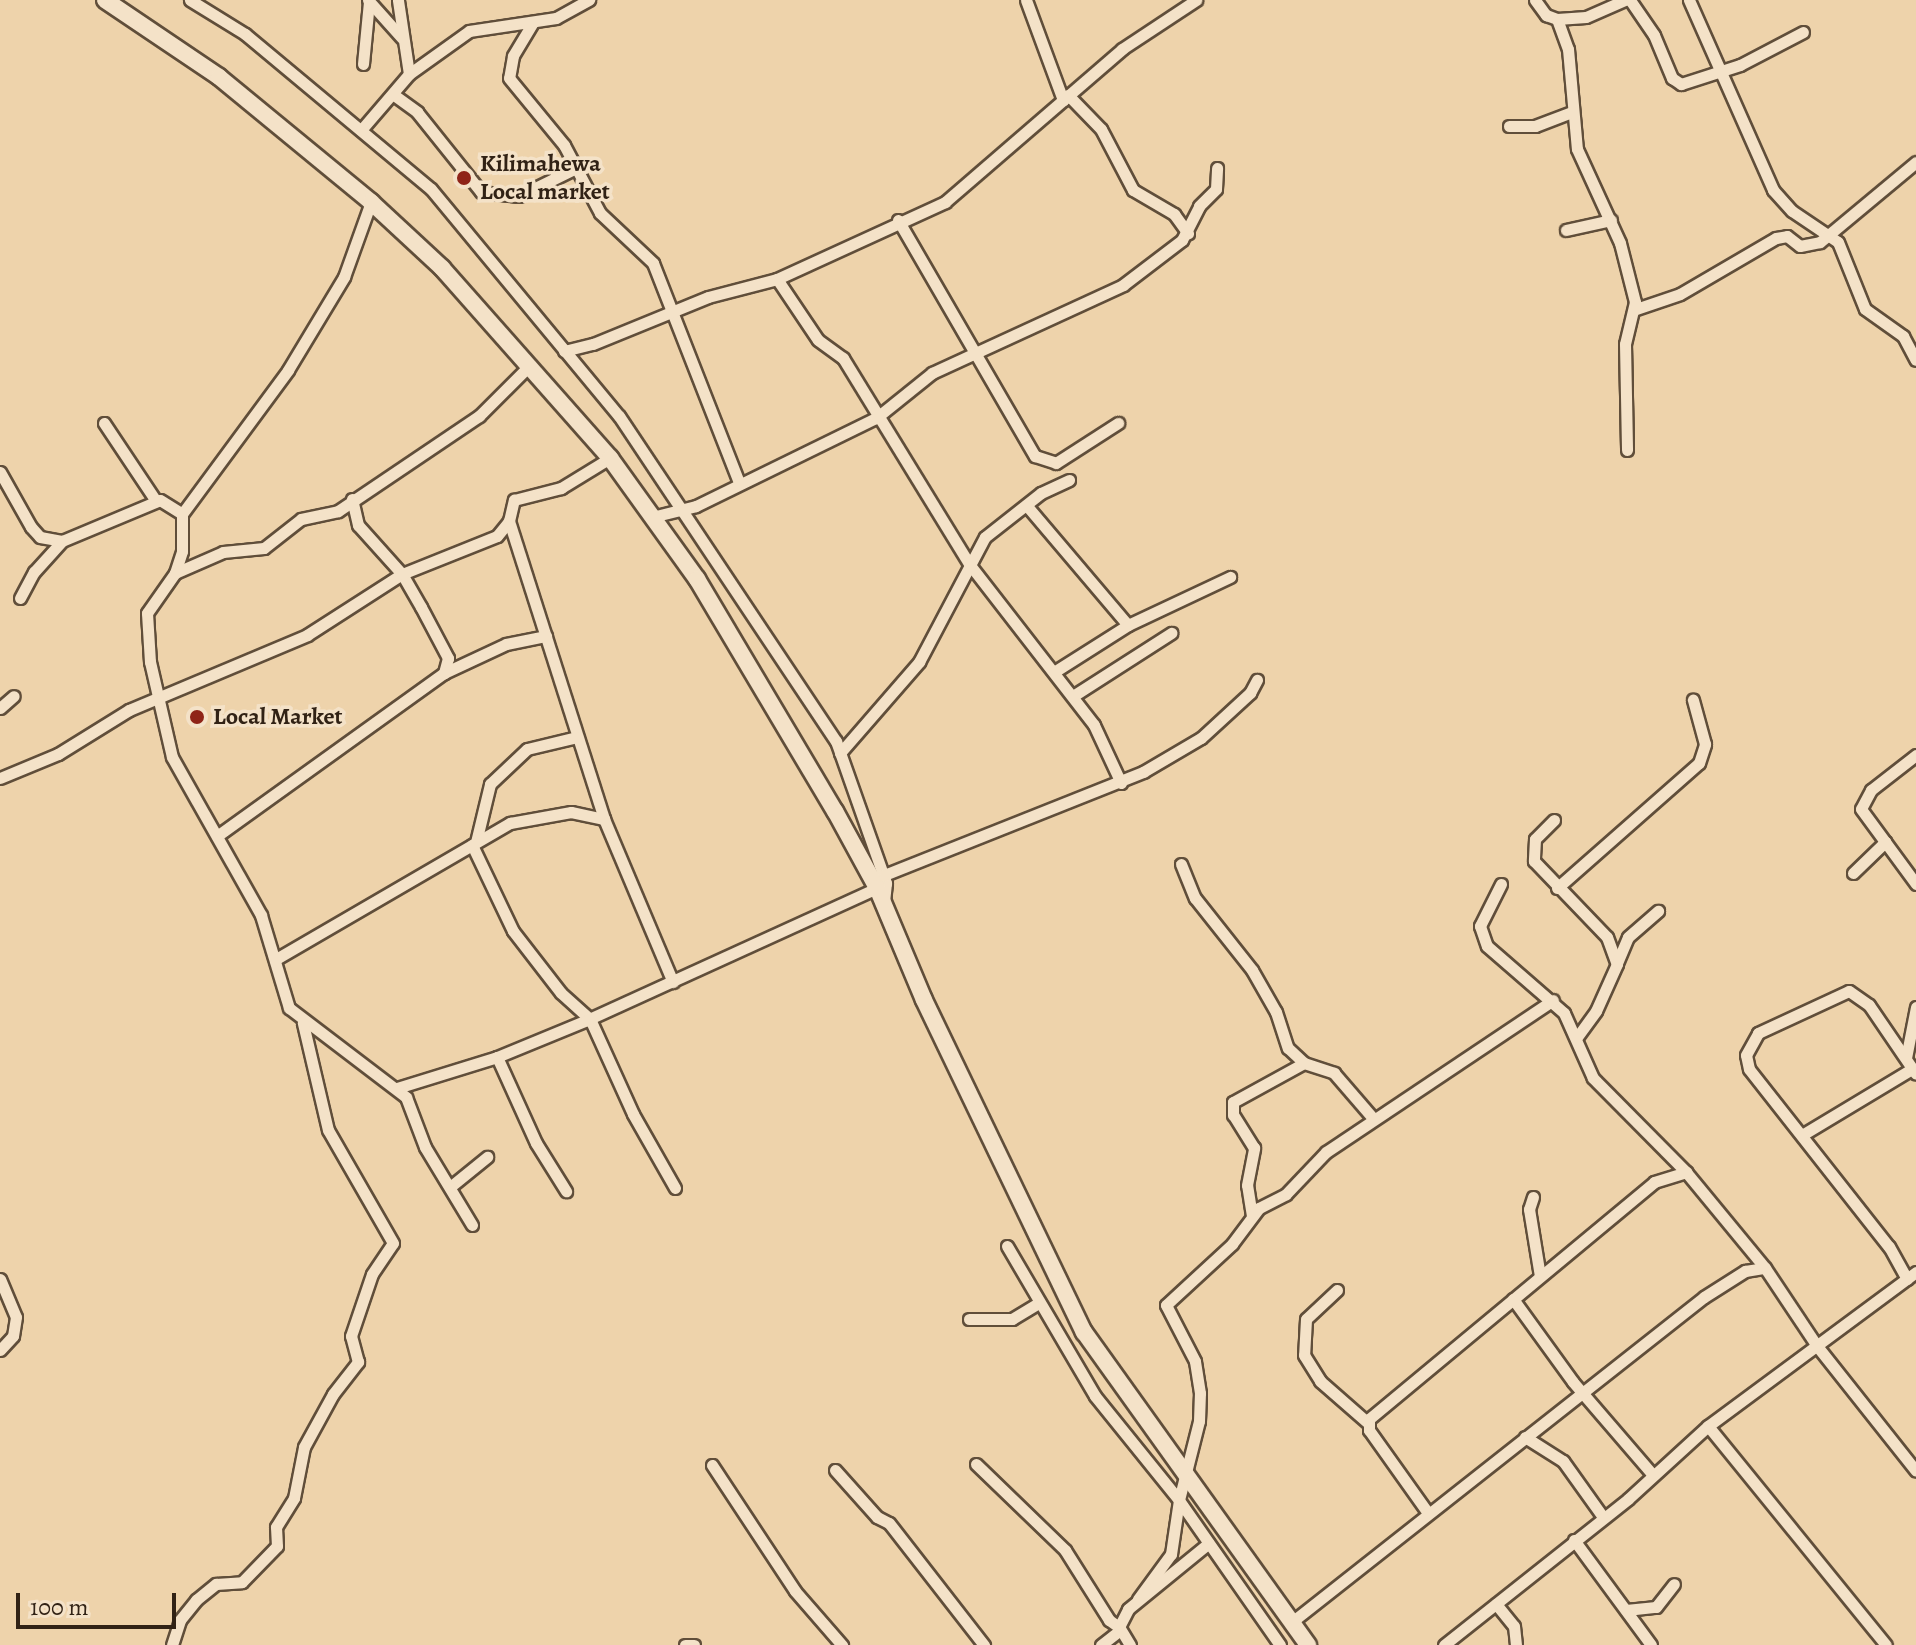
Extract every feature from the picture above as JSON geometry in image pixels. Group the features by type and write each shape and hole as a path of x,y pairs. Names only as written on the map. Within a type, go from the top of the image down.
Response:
{"main road":[{"path":"105,0 230,86 371,202 442,268 610,458 697,579 881,889 924,1000 1084,1332 1186,1467 1308,1645"}],"street":[{"path":"190,0 245,34 431,189 619,416 840,753 881,889"},
{"path":"398,0 409,74"},
{"path":"361,130 409,74 469,31 532,24 569,13 589,0"},
{"path":"1026,0 1066,97 1101,129 1133,190 1174,214 1188,233"},
{"path":"564,351 708,297 777,279 898,220 945,202 1122,49 1181,6 1196,0"},
{"path":"1535,0 1546,15 1557,19 1586,17 1628,0 1654,35 1675,82 1685,84 1719,72 1803,32"},
{"path":"1689,0 1773,190 1792,211 1832,235 1865,309 1903,336 1916,360"},
{"path":"368,1 402,38"},
{"path":"363,64 368,1"},
{"path":"1557,19 1568,49 1571,112 1581,160 1627,260 1636,309 1625,344 1627,450"},
{"path":"532,24 513,56 509,78 576,168 600,213 653,263 739,483"},
{"path":"394,95 417,112 481,192 519,196 576,168"},
{"path":"1509,126 1535,126 1571,112"},
{"path":"1636,309 1680,294 1776,238 1787,236 1803,246 1832,235 1916,162"},
{"path":"652,517 680,511 876,418 932,373 978,356 1123,285 1188,233 1199,206 1219,182 1217,168"},
{"path":"371,202 344,277 296,357 182,514 182,551 175,573 147,613 159,697 172,757 261,915 276,959 284,997 303,1023 397,1088 412,1105 425,1147 472,1225"},
{"path":"898,220 978,356 1022,441 1042,460 1071,457 1118,423"},
{"path":"1566,230 1611,220"},
{"path":"777,279 818,340 843,358 876,418 970,565 1094,725 1121,783"},
{"path":"175,573 223,552 264,548 295,522 338,511 479,416 528,367"},
{"path":"104,423 156,501"},
{"path":"0,778 58,754 159,697 307,635 402,574 497,536 509,521 514,500 561,488 610,458"},
{"path":"0,472 31,527 40,537 62,541"},
{"path":"840,753 919,662 985,537 1069,480"},
{"path":"352,499 358,525 402,574 448,658 444,673"},
{"path":"20,598 34,572 62,541 156,501 164,500 182,514"},
{"path":"1027,506 1128,625"},
{"path":"509,521 604,819 673,982"},
{"path":"1054,672 1128,625 1230,577"},
{"path":"1073,696 1171,633"},
{"path":"217,836 444,673 506,644 546,636"},
{"path":"397,1088 497,1057 590,1019 1121,783 1201,738 1257,680"},
{"path":"0,708 14,696"},
{"path":"1557,888 1699,763 1705,744 1693,700"},
{"path":"577,737 527,749 490,784 474,843 513,931 561,993 590,1019 633,1114 675,1188"},
{"path":"1916,755 1871,790 1861,809 1885,842 1912,870 1916,884"},
{"path":"276,959 510,823 560,813 604,819"},
{"path":"1554,820 1535,839 1532,853 1557,888 1607,937 1617,964"},
{"path":"1853,873 1885,842"},
{"path":"1181,864 1195,898 1243,955 1276,1012 1288,1048 1304,1063 1334,1073 1372,1117"},
{"path":"1501,884 1480,926 1483,940 1553,1000 1577,1037 1593,1078 1686,1172 1765,1268 1817,1346 1916,1471"},
{"path":"1577,1037 1596,1011 1628,937 1658,911"},
{"path":"1444,1645 1603,1517 1708,1426 1911,1276 1749,1069 1747,1047 1758,1033 1849,991 1869,1005 1911,1067"},
{"path":"1101,1645 1120,1628 1171,1554 1179,1500 1199,1421 1197,1371 1166,1305 1232,1244 1251,1216 1286,1194 1326,1152 1372,1117 1406,1102 1553,1000"},
{"path":"1911,1067 1916,1007"},
{"path":"172,1645 180,1620 196,1600 216,1584 242,1582 277,1546 276,1527 294,1498 304,1447 333,1394 358,1362 354,1327 372,1274 393,1243 328,1130 303,1023"},
{"path":"497,1057 536,1143 566,1191"},
{"path":"1251,1216 1247,1185 1254,1148 1233,1115 1233,1102 1304,1063"},
{"path":"1802,1135 1911,1067"},
{"path":"450,1187 487,1157"},
{"path":"1368,1423 1654,1182 1686,1172"},
{"path":"1533,1197 1529,1209 1540,1276"},
{"path":"1007,1246 1037,1304 1106,1411 1179,1500 1280,1645"},
{"path":"1293,1621 1704,1297 1745,1271 1765,1268"},
{"path":"0,1279 16,1317 13,1336 0,1350"},
{"path":"1337,1290 1306,1319 1304,1355 1320,1381 1368,1423 1428,1513"},
{"path":"1513,1299 1652,1474"},
{"path":"969,1319 1012,1319 1037,1304"},
{"path":"1708,1426 1886,1645"},
{"path":"1525,1437 1563,1461 1603,1517"},
{"path":"976,1464 1065,1550 1109,1620 1120,1628 1130,1645"},
{"path":"712,1465 795,1591 842,1645"},
{"path":"835,1470 877,1517 889,1523 984,1645"},
{"path":"1574,1540 1651,1645"},
{"path":"1138,1599 1209,1543"},
{"path":"1626,1610 1656,1607 1674,1584"},
{"path":"1496,1604 1514,1626 1516,1645"},
{"path":"685,1645 694,1645"}],"place":[{"name":"Kilimahewa Local market","path":"464,178"},
{"name":"Local Market","path":"197,717"}]}
